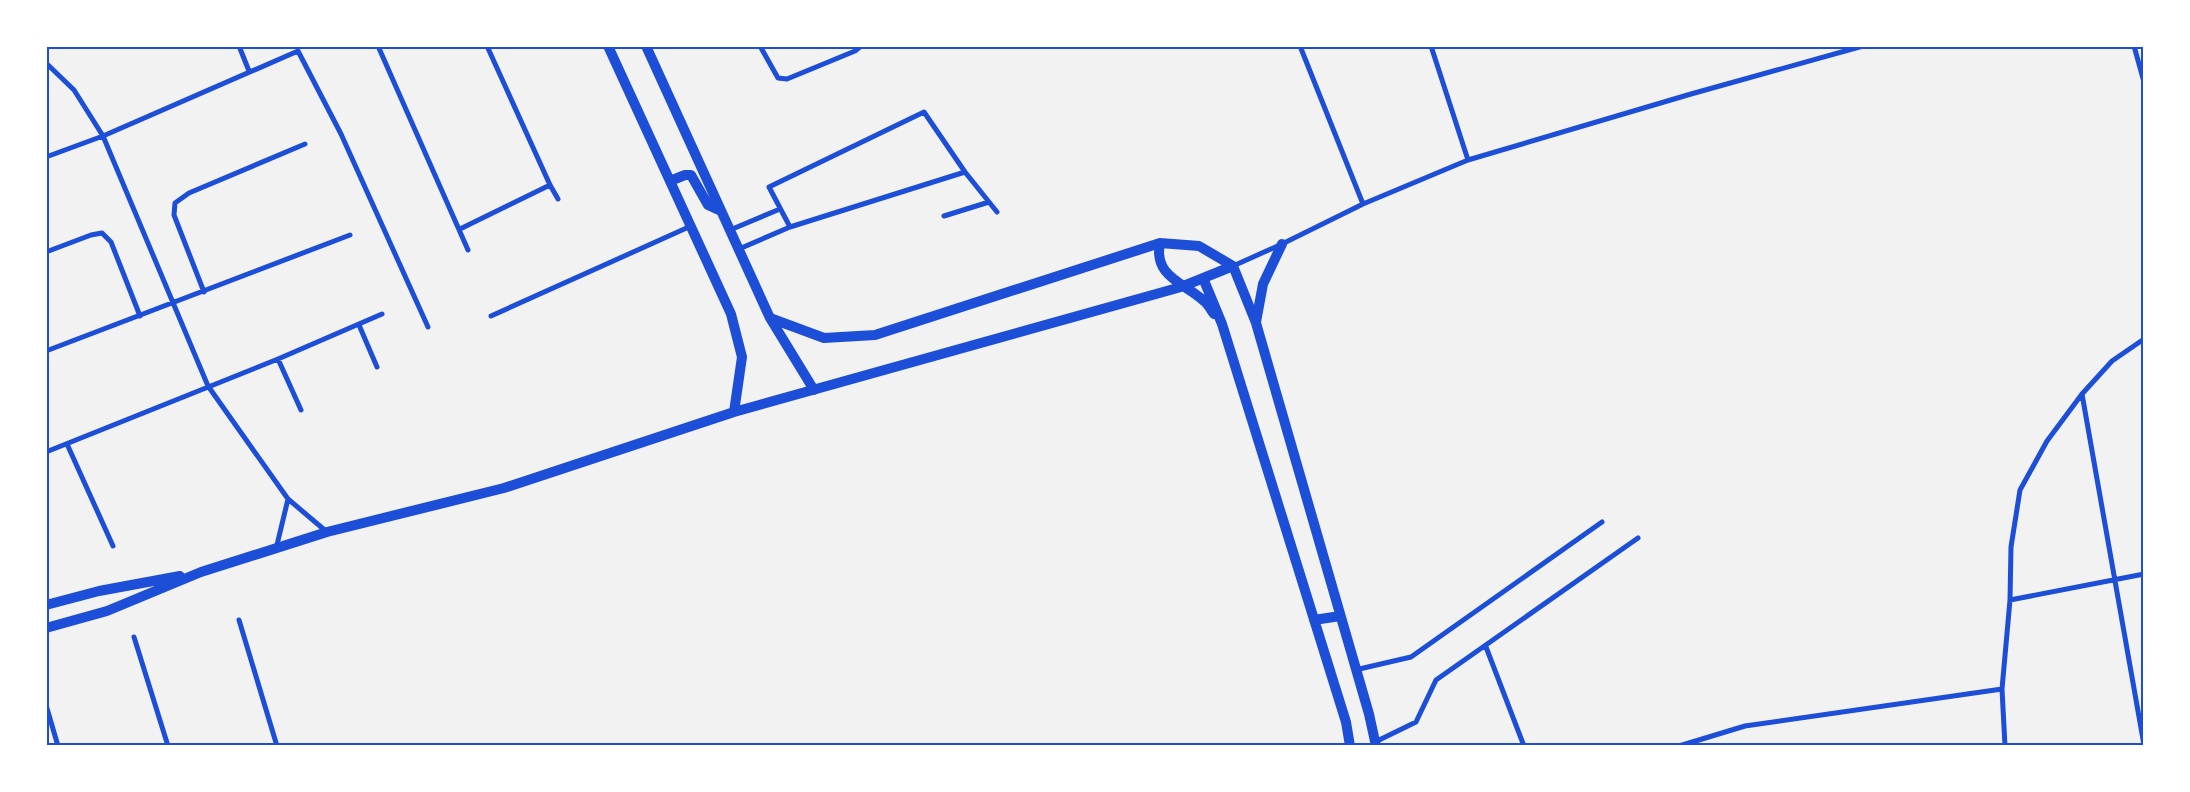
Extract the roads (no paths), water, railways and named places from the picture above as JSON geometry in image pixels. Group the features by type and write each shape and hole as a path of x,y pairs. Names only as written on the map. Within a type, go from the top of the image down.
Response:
{"main road":[{"path":"608,46 731,314 742,356 734,412"},
{"path":"646,46 770,318 814,390"},
{"path":"670,181 684,175 691,175 708,205 721,211"},
{"path":"770,318 824,338 875,335 1160,244 1199,246 1233,266 1256,323 1369,714 1375,744"},
{"path":"1160,244 1158,254 1160,264 1181,287 1204,301 1222,324"},
{"path":"1256,323 1263,284 1282,244"},
{"path":"46,628 107,611 201,572 327,532 504,488 734,412 1181,287 1233,266"},
{"path":"1203,278 1222,324 1346,722 1350,746"},
{"path":"46,605 98,591 201,572"},
{"path":"1314,620 1340,616"}],"street":[{"path":"239,46 249,71"},
{"path":"378,46 468,250"},
{"path":"487,46 550,186 558,199"},
{"path":"760,46 778,78 787,79 855,51 861,46"},
{"path":"1300,46 1363,204"},
{"path":"1431,46 1468,160"},
{"path":"1233,266 1363,204 1468,160 1691,94 1863,46"},
{"path":"2134,46 2144,82"},
{"path":"46,157 103,136 298,51 341,134 428,327"},
{"path":"46,64 74,90 103,136 208,386 288,499 327,532"},
{"path":"790,227 770,187 924,112 965,172 997,212"},
{"path":"204,292 174,215 175,203 189,193 305,144"},
{"path":"739,249 790,227 965,172"},
{"path":"460,229 550,186"},
{"path":"944,216 989,202"},
{"path":"730,230 780,209"},
{"path":"491,316 691,226"},
{"path":"46,252 91,235 102,233 110,242 140,316"},
{"path":"46,351 350,235"},
{"path":"46,452 278,359 382,314"},
{"path":"359,325 377,367"},
{"path":"2005,746 2002,689 2010,600 2011,547 2020,490 2047,441 2082,394 2112,361 2144,339"},
{"path":"278,359 301,410"},
{"path":"2082,394 2144,745"},
{"path":"67,444 113,546"},
{"path":"276,549 288,499"},
{"path":"1355,670 1411,658 1602,522"},
{"path":"1375,744 1416,722 1436,680 1486,647 1638,538"},
{"path":"2010,600 2144,574"},
{"path":"239,620 277,746"},
{"path":"134,637 168,746"},
{"path":"1486,647 1524,746"},
{"path":"1679,746 1745,726 2002,689"},
{"path":"46,706 58,746"}]}
